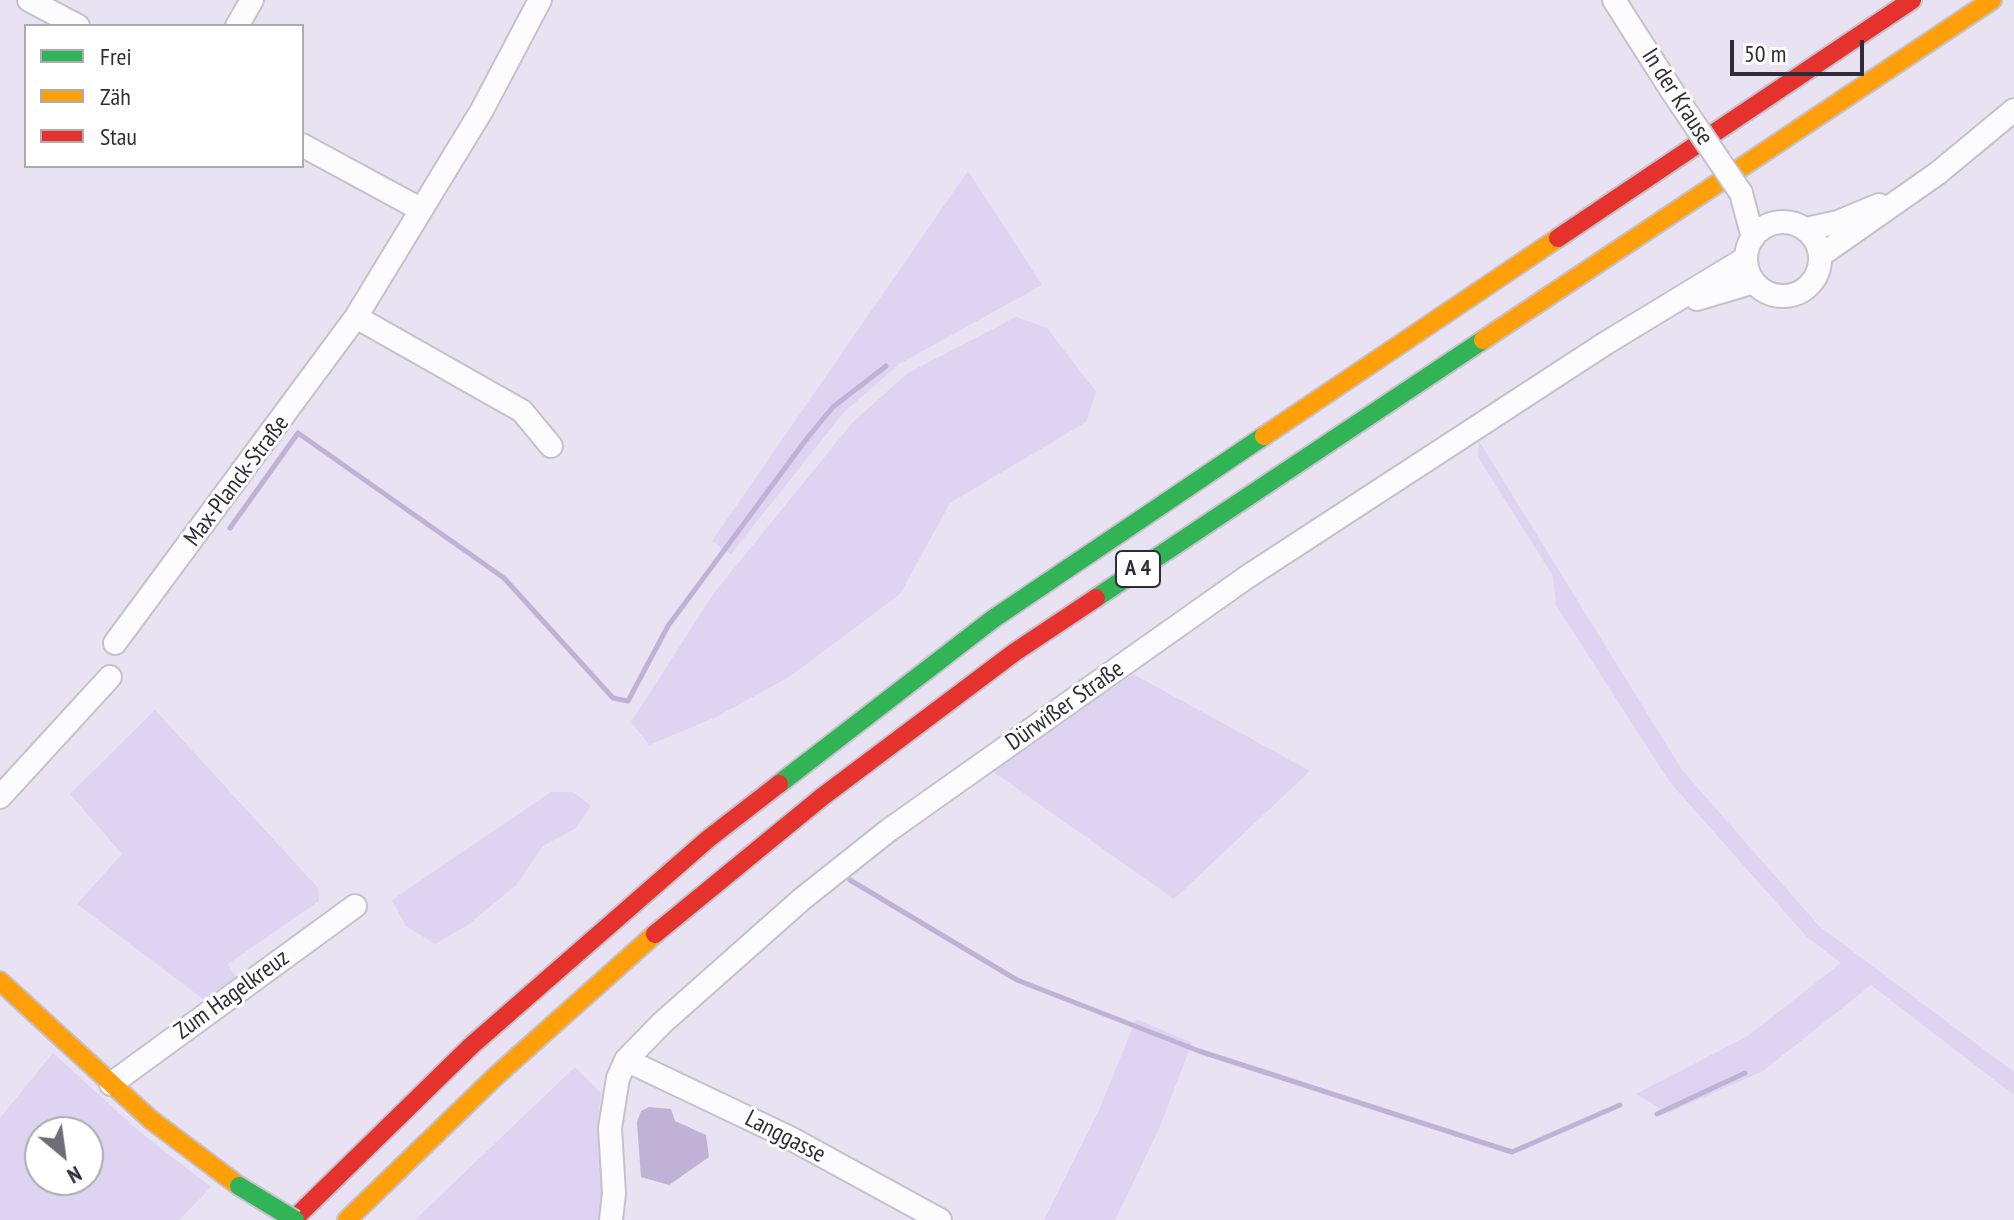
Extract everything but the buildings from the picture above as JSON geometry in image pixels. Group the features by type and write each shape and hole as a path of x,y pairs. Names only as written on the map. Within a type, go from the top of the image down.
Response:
{"main road":[{"name":"A 4","path":"294,1220 471,1046 637,899 900,689 993,619 1912,0"},
{"name":"A 4","path":"347,1220 497,1075 659,930 822,797 1015,652 1992,0"},
{"path":"0,981 150,1119 239,1186 294,1220"}],"street":[{"path":"29,0 74,24"},
{"path":"238,24 252,0"},
{"name":"Max-Planck-Straße","path":"115,643 356,317 482,110 540,0"},
{"name":"In der Krause","path":"1614,0 1741,193 1757,231"},
{"path":"1821,255 1976,144 2014,110"},
{"path":"304,146 420,209"},
{"path":"1806,229 1838,222 1910,193"},
{"path":"1795,224 1806,229 1821,255 1819,271 1811,285 1798,294 1774,295 1754,282 1757,231 1795,224"},
{"name":"Dürwißer Straße","path":"626,1060 719,972 889,830 1247,577 1606,343 1672,306 1757,231"},
{"name":"Dürwißer Straße","path":"1672,306 1754,282"},
{"path":"356,317 522,411 551,446"},
{"path":"0,797 110,677"},
{"name":"Zum Hagelkreuz","path":"111,1084 355,906"},
{"path":"611,1220 614,1193 610,1128 618,1078 626,1060"},
{"name":"Langgasse","path":"626,1060 790,1138 940,1220"}],"shaded area":[{"path":"968,171 1042,285 899,364 844,412 731,554 712,541"},
{"path":"1016,317 1047,328 1096,392 1086,422 950,503 900,594 789,677 716,717 649,745 631,722 714,593 853,422 908,373"},
{"path":"1479,441 1682,770 1819,926 2014,1072 2014,1095 1871,985 1763,1071 1668,1113 1636,1094 1748,1036 1841,963 1806,936 1669,781 1556,605 1553,576 1478,457"},
{"path":"1133,674 1310,771 1174,899 991,770"},
{"path":"155,710 318,888 319,901 228,964 236,977 203,999 77,904 122,854 70,794"},
{"path":"551,792 573,792 591,806 576,828 543,846 516,885 469,924 435,944 406,926 392,900"},
{"path":"1136,1019 1192,1043 1158,1131 1115,1220 1044,1220 1100,1108"},
{"path":"53,1053 140,1132 211,1187 179,1220 0,1220 0,1118"},
{"path":"575,1067 601,1093 597,1130 603,1194 599,1220 415,1220"},
{"path":"649,1107 671,1109 675,1121 706,1135 709,1157 669,1185 641,1177 637,1122 641,1111"}],"waterway":[{"path":"230,528 298,433 504,578 613,698 628,701 668,626 808,437 833,407 886,366"},
{"path":"850,880 1017,980 1199,1051 1512,1152 1620,1105"},
{"path":"1657,1114 1745,1073"}],"traffic: fast":[{"path":"1096,598 1483,340"},
{"path":"779,784 993,619 1264,436"},
{"path":"239,1186 295,1220"}],"traffic: slow":[{"path":"1483,340 1992,0"},
{"path":"1264,436 1558,238"},
{"path":"347,1220 497,1075 655,934"},
{"path":"0,981 150,1119 239,1186"}],"traffic: jam":[{"path":"1558,238 1912,0"},
{"path":"655,934 822,797 1015,652 1096,598"},
{"path":"293,1220 471,1046 708,839 779,784"}]}
